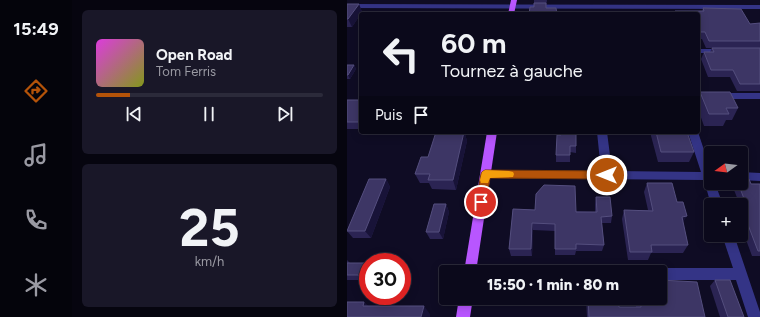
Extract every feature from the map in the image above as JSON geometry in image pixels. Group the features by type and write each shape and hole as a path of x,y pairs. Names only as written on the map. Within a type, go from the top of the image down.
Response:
{"main road":[{"path":"471,265 492,134"},
{"path":"463,317 465,305"}],"street":[{"path":"721,0 725,7"},
{"path":"347,6 513,3 588,10 760,7"},
{"path":"700,51 729,51"},
{"path":"700,96 760,96"},
{"path":"602,134 607,175"},
{"path":"694,134 704,162"},
{"path":"485,174 704,176"},
{"path":"748,176 760,177"},
{"path":"730,242 755,317"},
{"path":"667,274 741,274"}],"building":[{"path":"534,3 546,3 546,8 556,8 557,12 529,12 530,7 534,7"},
{"path":"347,4 359,4 348,19 347,19"},
{"path":"703,8 741,9 750,24 760,23 760,41 709,41 705,32 700,32 700,12 675,11 704,11"},
{"path":"712,48 760,48 760,84 740,84 733,70 711,70 704,52 714,52"},
{"path":"347,65 354,65 348,75 347,75"},
{"path":"700,92 730,92 738,108 726,108 729,114 709,114"},
{"path":"347,100 359,100 359,122 347,122"},
{"path":"435,134 464,134 453,180 428,180 430,174 415,174 421,157 428,157"},
{"path":"576,134 576,146 570,146 570,155 556,155 557,135"},
{"path":"656,134 688,134 694,152 661,152"},
{"path":"369,179 386,179 365,231 347,231"},
{"path":"748,179 751,184 760,184 760,251 758,251 748,225 748,198 744,198 741,190 748,190"},
{"path":"647,183 672,183 677,202 683,202 687,216 682,217 688,245 651,245 652,252 630,252 624,210 653,211"},
{"path":"544,185 575,186 576,212 597,212 596,197 610,197 612,216 601,217 604,245 576,244 576,249 555,249 555,224 532,223 531,249 509,249 513,209 535,210 536,194"},
{"path":"434,204 446,204 439,232 426,232"},
{"path":"347,263 359,263 359,276 347,275"},
{"path":"667,280 697,282 705,317 589,317 588,305 641,307 641,305 667,305"},
{"path":"715,280 730,280 744,317 728,317"},
{"path":"347,302 359,302 359,305 363,306 424,306 421,317 347,317"}],"slow traffic":[{"path":"485,180 485,174 509,174"}],"route":[{"path":"481,202 485,174 607,175"}]}
